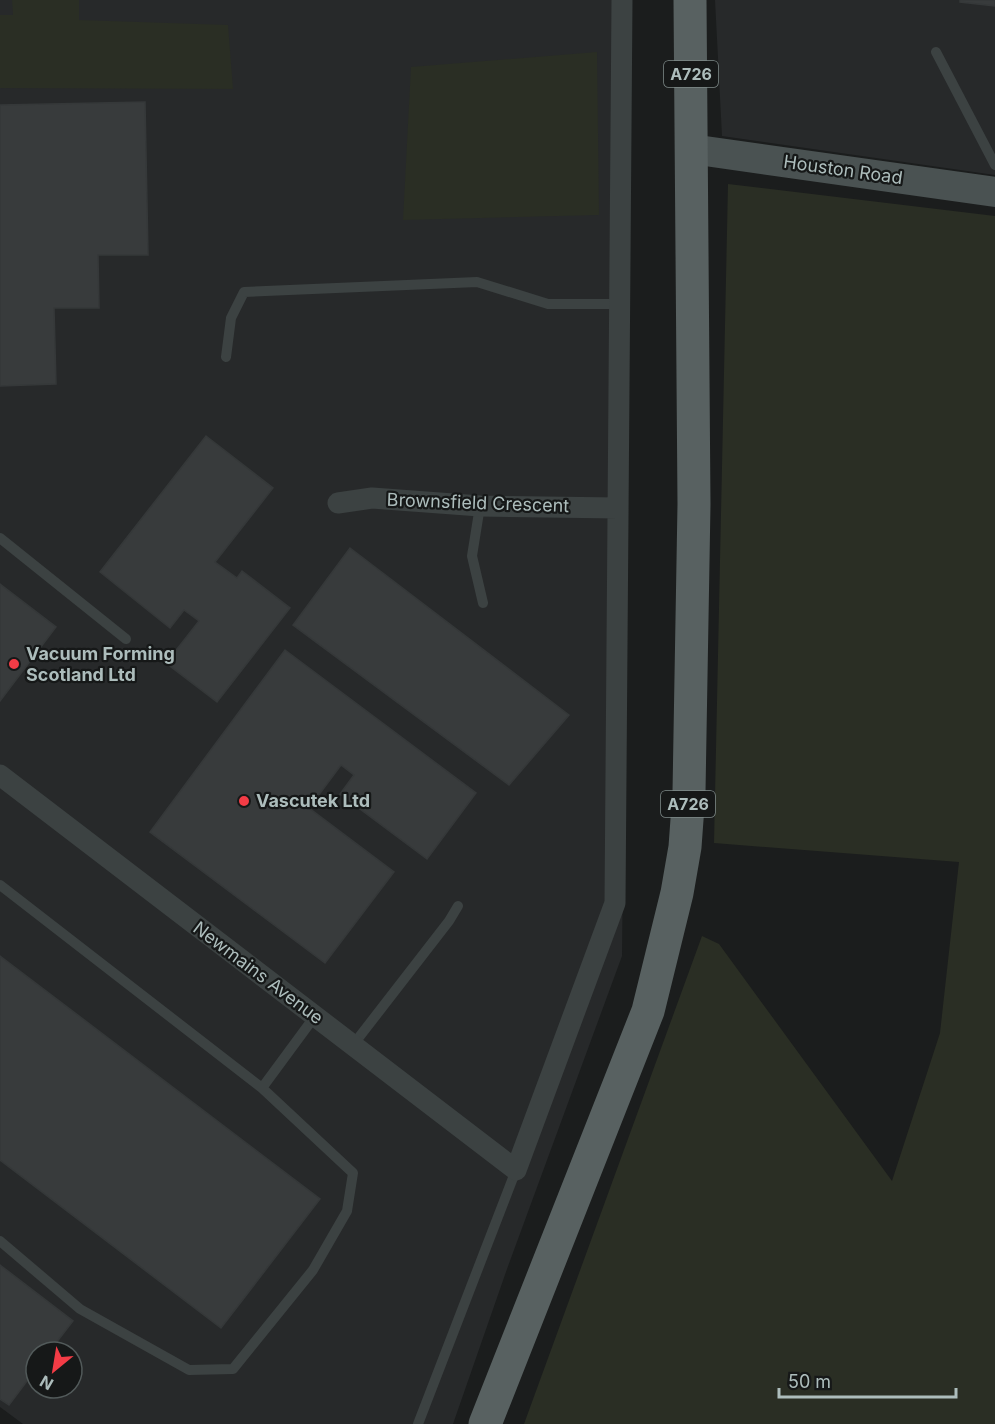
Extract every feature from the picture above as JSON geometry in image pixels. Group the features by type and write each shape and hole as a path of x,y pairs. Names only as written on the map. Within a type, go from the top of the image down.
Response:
{"main road":[{"name":"A726","path":"485,1424 648,1011 677,893 683,858 689,792 694,504 690,0"},
{"name":"Houston Road","path":"691,149 995,192"}],"street":[{"path":"516,1170 615,903 622,0"},
{"name":"Brownsfield Crescent","path":"338,503 372,498 480,506 618,508"},
{"name":"Newmains Avenue","path":"0,775 516,1170"}],"lane":[{"path":"936,52 995,165"},
{"path":"226,357 231,318 244,292 477,282 548,304 620,303"},
{"path":"480,506 472,556 483,603"},
{"path":"0,538 126,639"},
{"path":"0,885 262,1088 353,1173 347,1211 313,1270 233,1370 189,1370 80,1309 0,1241"},
{"path":"352,1045 458,906"},
{"path":"262,1088 315,1016"},
{"path":"418,1424 516,1170"}],"shaded area":[{"path":"0,0 632,0 622,956 507,1269 453,1424 23,1424 0,1407"},
{"path":"12,0 79,0 79,20 228,25 233,89 0,88 0,15 13,15"},
{"path":"715,0 995,0 995,175 722,136"},
{"path":"597,52 599,215 403,220 411,67"},
{"path":"728,184 995,216 995,1424 524,1424 702,936 719,944 892,1181 940,1033 959,862 714,843"}],"building":[{"path":"960,0 995,0 995,6 960,2"},
{"path":"145,102 148,255 98,255 99,308 54,308 56,384 0,386 0,105"},
{"path":"206,436 273,488 215,562 237,578 242,571 290,608 217,702 166,663 199,621 184,610 170,628 100,572"},
{"path":"350,548 569,715 509,785 293,625"},
{"name":"Vacuum Forming Scotland Ltd","path":"0,584 56,627 0,701"},
{"name":"Vascutek Ltd","path":"285,650 476,793 427,859 340,794 354,775 341,765 309,808 394,872 325,963 150,832"},
{"path":"0,956 320,1199 221,1328 0,1160"},
{"path":"0,1265 73,1321 58,1340 24,1340 24,1385 9,1405 0,1399"}],"place":[{"name":"Vacuum Forming Scotland Ltd","path":"14,664"},
{"name":"Vascutek Ltd","path":"244,801"}]}
